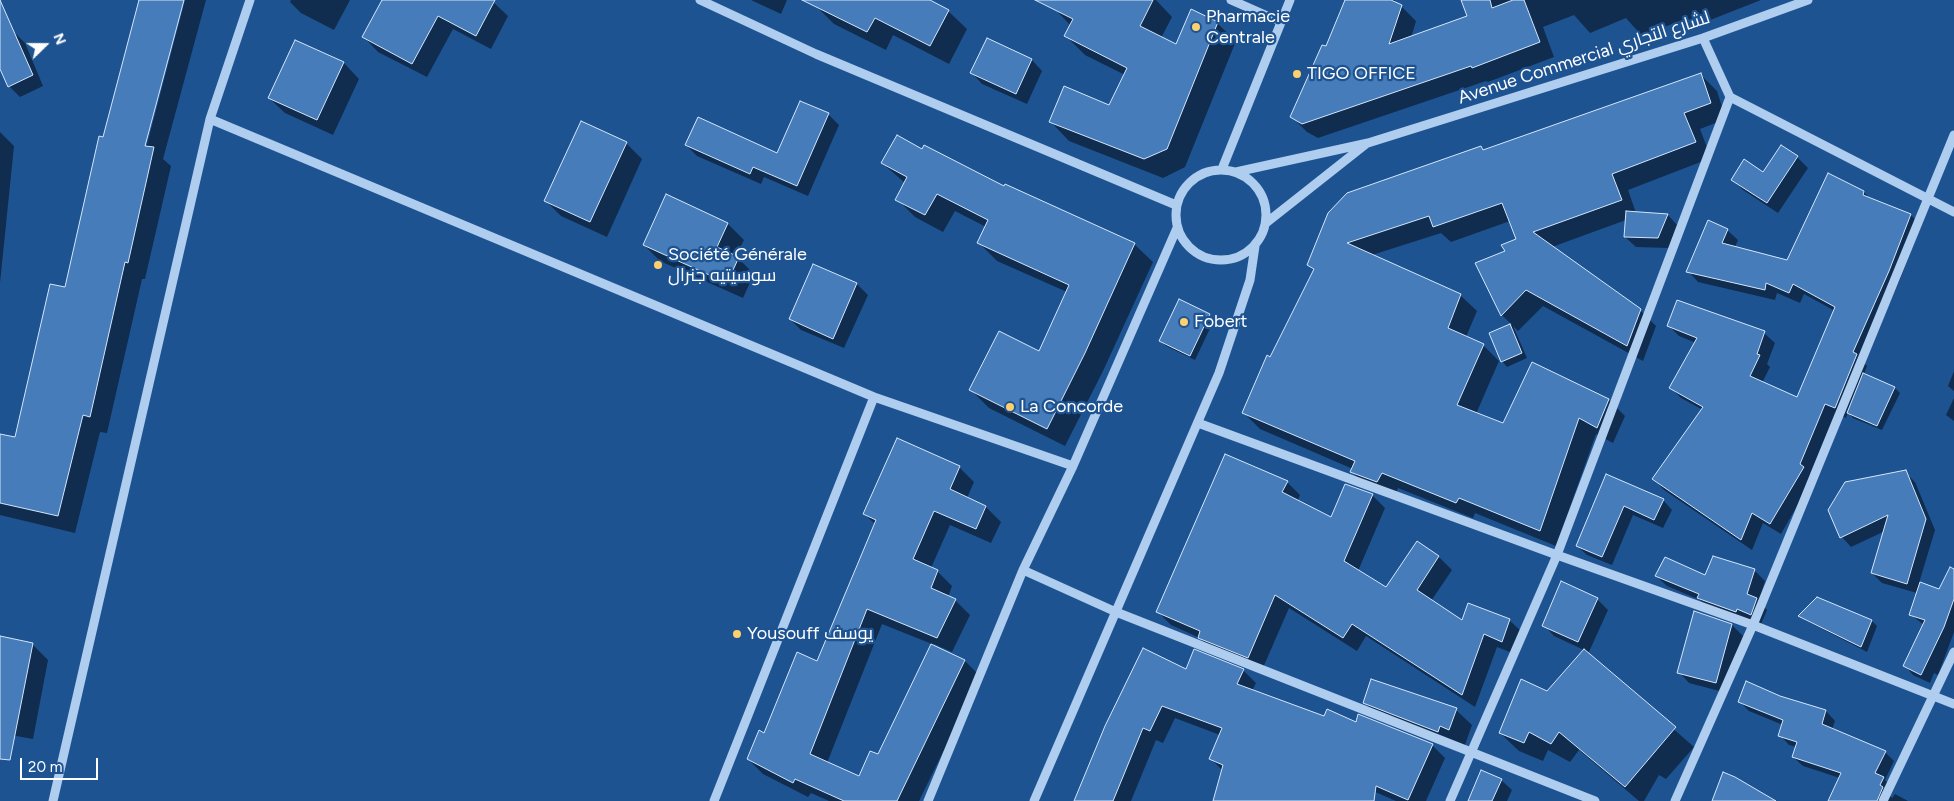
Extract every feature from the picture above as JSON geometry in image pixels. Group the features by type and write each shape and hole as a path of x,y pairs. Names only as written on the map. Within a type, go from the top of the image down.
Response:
{"street":[{"path":"53,801 210,119 250,0"},
{"path":"700,0 816,54 1176,206"},
{"path":"1231,0 1281,22"},
{"path":"1222,169 1290,0"},
{"name":"Avenue Commercial لشارع التجاري","path":"1236,172 1368,143 1703,38 1808,0"},
{"path":"1703,38 1730,97 1927,200 1954,212"},
{"path":"1450,801 1470,750 1556,556 1730,97"},
{"path":"210,119 874,397 1073,466"},
{"path":"1675,801 1753,625 1954,135"},
{"path":"1266,223 1368,143"},
{"path":"1034,801 1219,373 1238,321 1250,280 1255,246 1266,223 1266,211 1260,192 1247,178 1236,172 1222,169 1206,171 1192,178 1182,191 1176,206 1177,228 1186,245 1202,256 1220,261 1239,257 1255,246"},
{"path":"928,801 1023,570 1073,466 1177,228"},
{"path":"714,801 874,397"},
{"path":"1198,423 1556,556 1753,625 1954,704"},
{"path":"1023,570 1116,612 1470,750 1595,801"},
{"path":"1883,801 1954,652"}],"building":[{"path":"0,0 33,75 8,87 0,69"},
{"path":"139,0 184,0 145,146 154,147 128,263 125,262 90,417 83,415 58,516 0,503 0,434 15,437 50,284 65,287 99,136 103,137"},
{"path":"382,0 495,0 476,36 438,16 412,64 362,37"},
{"path":"802,0 930,0 949,10 930,46 875,18 867,32"},
{"path":"1035,0 1153,0 1140,26 1176,44 1191,9 1218,22 1167,149 1144,159 1049,122 1064,86 1109,105 1127,68 1064,36 1073,19"},
{"path":"1345,0 1391,0 1402,5 1389,44 1467,16 1461,0 1490,0 1492,8 1513,0 1524,0 1540,42 1472,68 1471,66 1302,124 1290,117 1322,45 1326,46"},
{"path":"987,38 1032,59 1016,94 970,73"},
{"path":"295,40 344,62 317,120 268,98"},
{"path":"1701,73 1711,103 1684,113 1696,142 1612,174 1622,200 1533,232 1641,309 1627,346 1526,290 1501,316 1475,263 1505,251 1501,245 1516,239 1502,203 1433,227 1429,216 1347,243 1461,294 1448,328 1484,344 1457,405 1503,423 1532,362 1609,399 1597,428 1579,418 1540,531 1459,498 1456,503 1382,473 1377,482 1350,472 1355,461 1242,413 1267,355 1270,357 1314,269 1307,265 1328,213 1347,193 1481,146 1483,150"},
{"path":"800,101 829,113 797,186 753,167 750,174 685,145 698,117 777,153"},
{"path":"581,121 627,142 590,222 544,201"},
{"path":"897,135 922,149 924,145 1004,186 1005,184 1135,243 1085,353 1047,429 969,390 999,331 1039,351 1069,285 977,243 988,220 937,194 925,215 895,200 907,177 881,163"},
{"path":"1781,145 1798,156 1767,203 1731,180 1744,159 1763,172"},
{"path":"1828,173 1864,191 1863,195 1911,214 1889,271 1853,352 1857,354 1835,408 1825,404 1800,464 1804,467 1770,524 1752,513 1741,540 1652,479 1703,407 1669,388 1697,338 1667,326 1677,300 1765,331 1757,354 1760,355 1750,376 1797,397 1835,307 1793,284 1789,293 1766,283 1765,290 1686,272 1708,220 1728,229 1722,243 1787,260"},
{"path":"666,194 728,223 717,247 739,257 727,283 643,245"},
{"path":"1626,211 1668,214 1658,238 1624,237"},
{"path":"813,264 857,283 833,339 789,319"},
{"path":"1179,299 1210,314 1190,356 1159,341"},
{"path":"1510,324 1522,353 1501,362 1489,333"},
{"path":"1863,373 1895,387 1877,426 1847,413"},
{"path":"897,438 960,466 950,489 986,506 976,529 934,511 913,559 938,570 931,588 956,599 937,638 867,609 810,754 859,776 870,751 878,754 931,644 965,660 897,801 844,801 795,779 793,783 747,759 759,730 764,733 797,652 817,661 876,520 863,514"},
{"path":"1225,454 1288,481 1282,492 1331,517 1345,484 1373,494 1344,561 1386,587 1417,541 1439,556 1417,590 1462,620 1468,603 1510,619 1502,642 1484,634 1462,695 1352,624 1343,638 1275,595 1248,658 1198,638 1200,631 1156,612"},
{"path":"1906,470 1926,519 1907,584 1871,573 1888,515 1840,538 1828,510 1845,482"},
{"path":"1606,474 1664,499 1654,520 1624,506 1602,557 1576,546"},
{"path":"1713,556 1755,569 1747,594 1757,598 1751,615 1737,609 1736,612 1697,598 1699,594 1655,576 1665,557 1705,575"},
{"path":"1950,567 1954,569 1954,599 1944,627 1921,675 1903,666 1925,620 1909,615 1920,582 1939,589"},
{"path":"1561,581 1598,598 1578,642 1542,626"},
{"path":"1817,597 1872,620 1861,647 1798,616"},
{"path":"1694,611 1732,624 1716,683 1677,673"},
{"path":"0,636 33,643 10,760 0,759"},
{"path":"1143,648 1186,669 1194,649 1244,669 1237,684 1324,716 1327,709 1356,722 1358,714 1433,744 1408,800 1376,786 1374,801 1213,801 1223,765 1209,759 1222,728 1162,706 1150,731 1143,728 1113,801 1074,801 1105,726"},
{"path":"1584,649 1676,727 1625,787 1559,732 1551,744 1529,732 1524,743 1499,733 1521,679 1547,691"},
{"path":"1371,679 1457,708 1449,730 1440,726 1438,732 1363,703"},
{"path":"1746,681 1780,696 1826,710 1822,724 1886,751 1875,773 1884,777 1880,785 1883,787 1877,801 1828,801 1841,773 1792,757 1797,742 1778,736 1783,720 1738,702"},
{"path":"1481,770 1502,779 1492,801 1468,801"},
{"path":"1723,772 1735,777 1776,801 1712,801"}],"place":[{"name":"Pharmacie Centrale","path":"1196,27"},
{"name":"TIGO OFFICE","path":"1297,74"},
{"name":"Société Générale سوسيتيه جنرال","path":"658,265"},
{"name":"Fobert","path":"1184,322"},
{"name":"La Concorde","path":"1010,407"},
{"name":"Yousouff يوسف","path":"737,634"}]}
